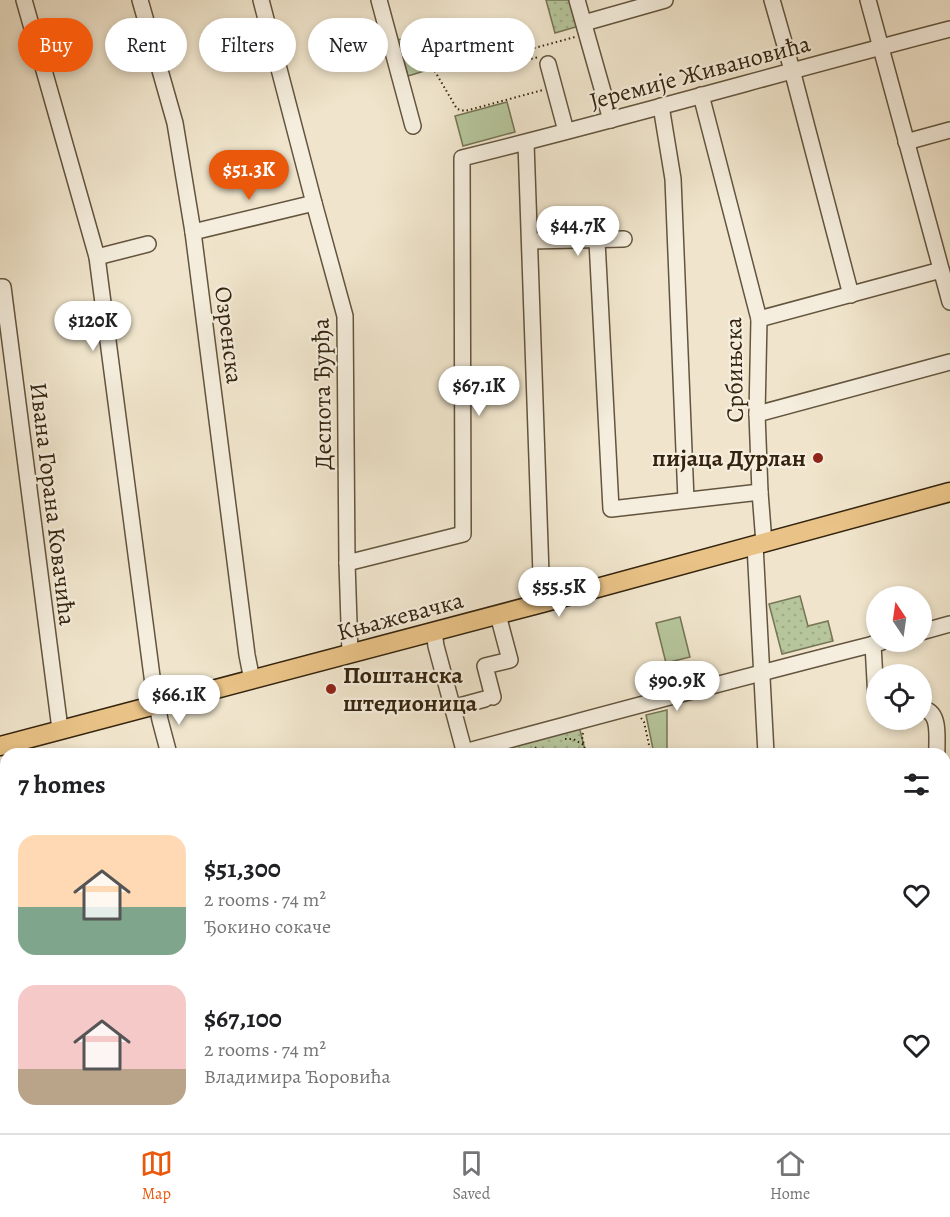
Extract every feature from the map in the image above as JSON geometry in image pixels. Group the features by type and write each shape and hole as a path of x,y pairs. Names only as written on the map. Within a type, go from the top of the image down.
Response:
{"main road":[{"name":"Књажевачка","path":"0,746 498,615 950,492"}],"street":[{"path":"24,0 97,257 151,672 168,748"},
{"name":"Озренска","path":"140,0 175,123 193,232 252,680"},
{"name":"Деспота Ђурђа","path":"261,0 345,316 350,653"},
{"path":"379,0 413,126"},
{"path":"578,0 611,120"},
{"path":"585,28 665,0"},
{"path":"772,0 851,295"},
{"path":"868,0 950,302"},
{"name":"Јеремије Живановића","path":"347,563 463,534 462,158 526,143 950,29"},
{"path":"548,64 566,131"},
{"name":"Србињска","path":"701,95 759,319 757,414 766,748"},
{"path":"661,106 674,179 686,500"},
{"path":"906,142 950,130"},
{"path":"526,143 542,603"},
{"path":"193,232 314,203"},
{"path":"530,241 624,239"},
{"path":"597,241 611,509 760,492"},
{"path":"97,257 148,244"},
{"path":"759,319 941,270"},
{"name":"Ивана Горана Ковачића","path":"0,287 3,287 60,729"},
{"path":"757,414 950,362"},
{"path":"452,708 489,698 485,666 510,660 498,615"},
{"path":"932,629 950,624"},
{"path":"434,632 463,748"},
{"path":"482,748 866,646"},
{"path":"932,715 936,721 937,748"}],"path":[{"path":"535,46 585,28"},
{"path":"435,72 457,109 465,111 554,87"},
{"path":"640,715 644,722 649,748"},
{"path":"584,730 582,737 585,748"},
{"path":"563,738 582,737"},
{"path":"573,739 584,745"},
{"path":"535,748 543,744"}],"green space":[{"path":"546,0 572,0 579,26 555,33"},
{"path":"407,72 421,72 408,76"},
{"path":"507,102 515,132 463,146 455,116"},
{"path":"800,596 808,626 828,621 833,641 782,654 769,604"},
{"path":"680,617 690,657 666,663 656,623"},
{"path":"667,710 667,748 653,748 646,715"},
{"path":"579,726 584,748 495,748"}],"place":[{"name":"пијаца Дурлан","path":"818,458"},
{"name":"Поштанска штедионица","path":"331,689"}]}
